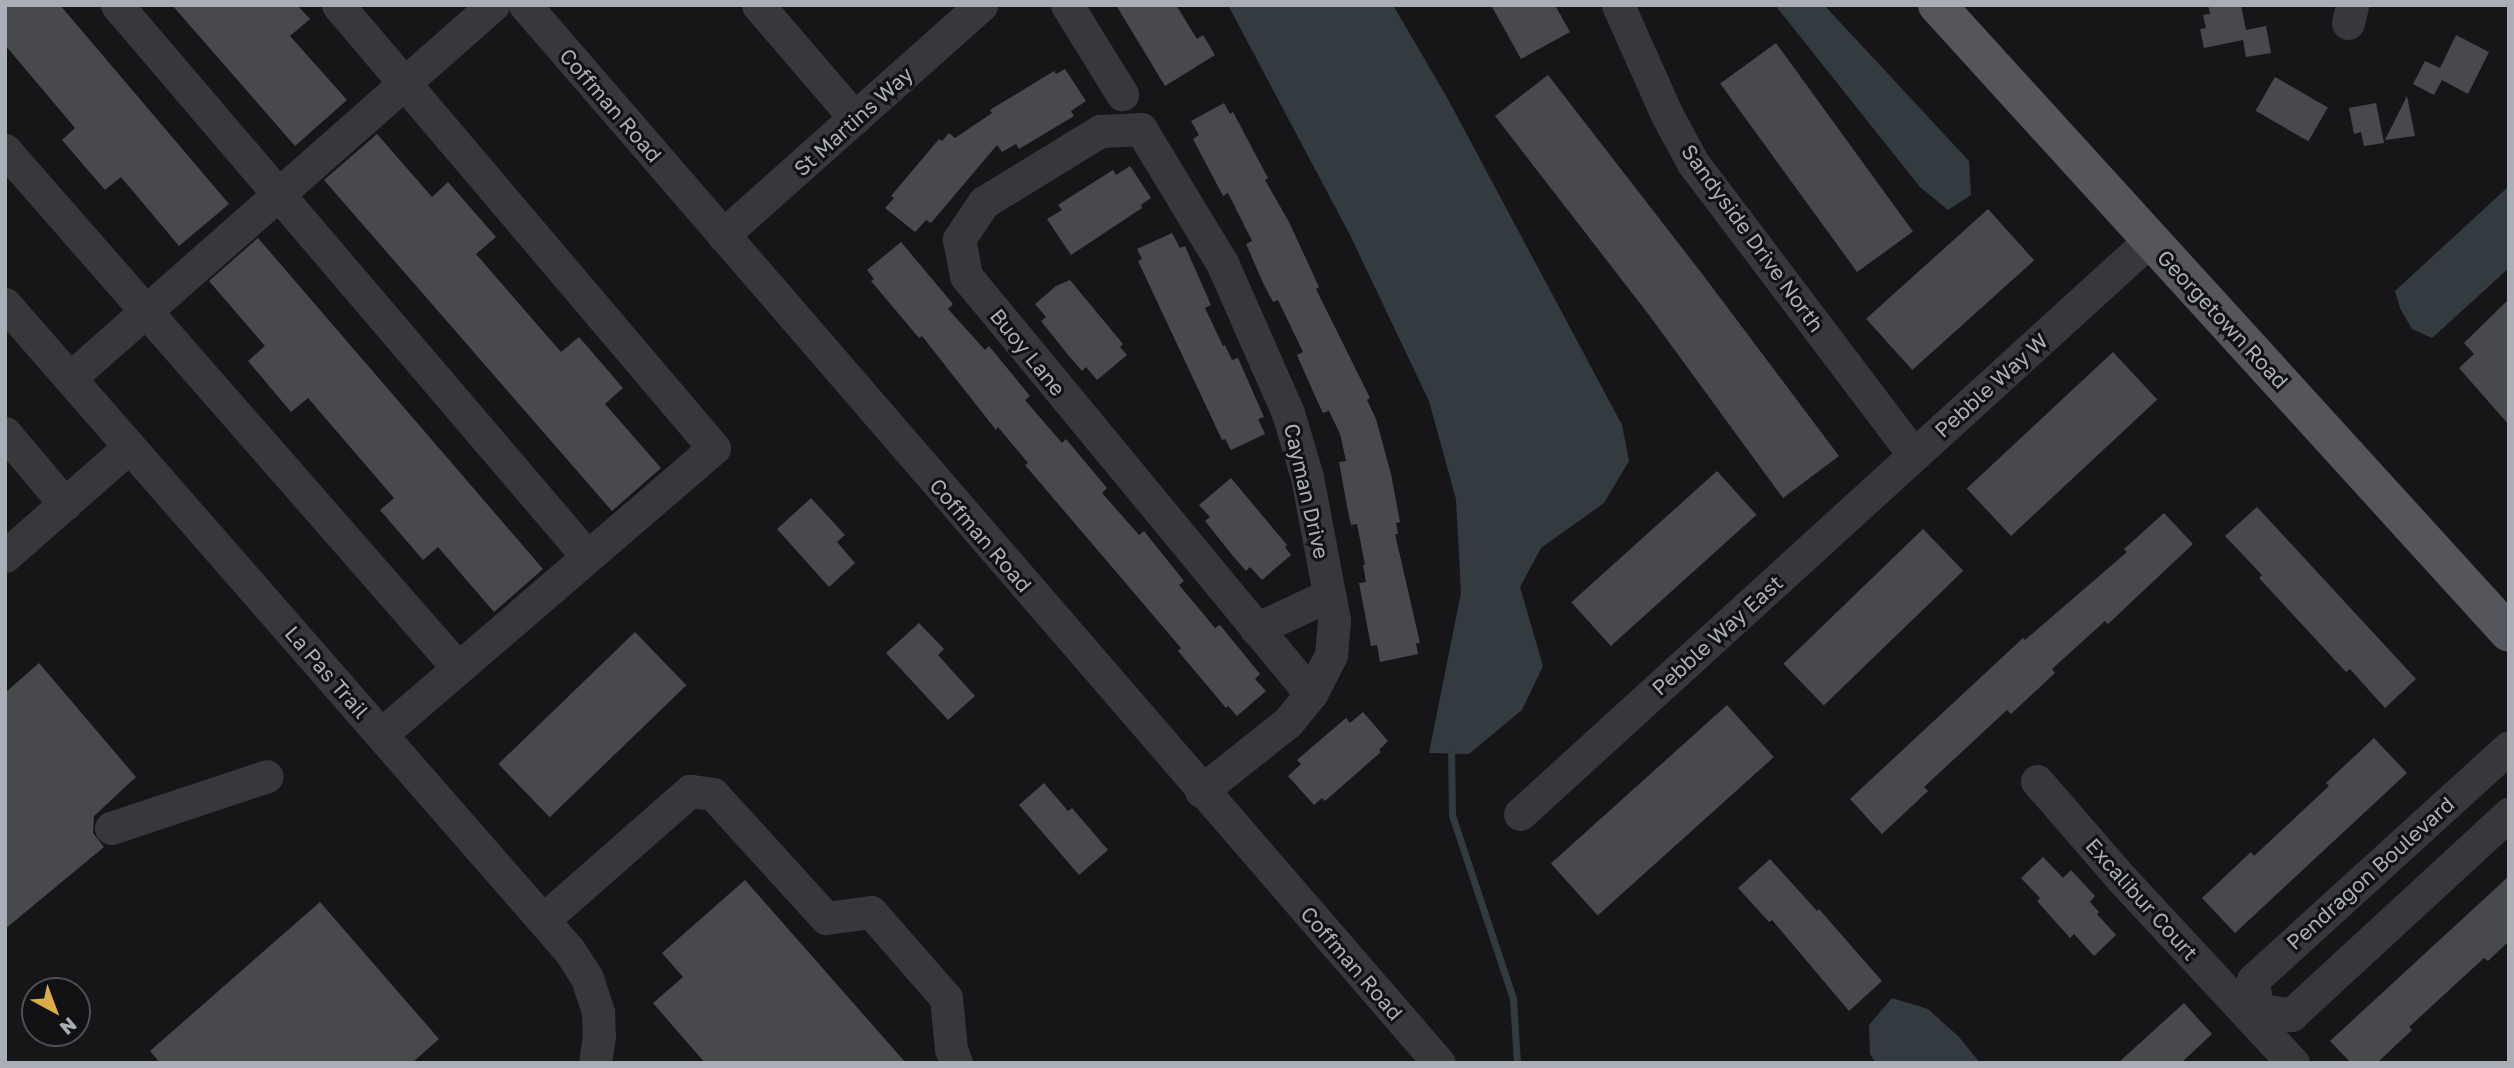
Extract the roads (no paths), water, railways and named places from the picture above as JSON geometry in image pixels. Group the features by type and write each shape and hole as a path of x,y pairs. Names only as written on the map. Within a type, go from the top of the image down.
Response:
{"main road":[{"name":"Georgetown Road","path":"1937,5 2509,633"}],"street":[{"path":"117,5 587,556"},
{"path":"338,5 714,448 380,734"},
{"path":"70,378 494,5"},
{"name":"Coffman Road","path":"525,5 1201,791 1439,1063"},
{"path":"758,5 855,118"},
{"name":"St Martins Way","path":"723,235 982,5"},
{"path":"1067,5 1122,94"},
{"name":"Sandyside Drive North","path":"1618,5 1667,115 1693,163 1914,455"},
{"name":"Cayman Drive","path":"1141,129 1222,263 1289,413 1307,477 1334,620 1331,655 1311,694 1288,722 1201,791"},
{"name":"Buoy Lane","path":"1141,129 1100,131 984,202 958,239 966,276 1311,694"},
{"path":"5,149 458,668"},
{"name":"Pebble Way W","path":"1914,455 2150,240"},
{"name":"La Pas Trail","path":"5,304 576,959 592,989 599,1023 595,1063"},
{"path":"9,444 65,504"},
{"path":"5,556 130,447"},
{"name":"Pebble Way East","path":"1520,814 1914,455"},
{"path":"1256,629 1329,595"},
{"name":"Pendragon Boulevard","path":"2253,1012 2253,980 2509,747"},
{"path":"111,828 267,776"},
{"name":"Excalibur Court","path":"2037,780 2121,878 2253,1012"},
{"path":"543,920 690,791 713,794 826,918 872,912 946,998 951,1049 956,1063"},
{"path":"2253,1012 2291,1015 2509,814"},
{"path":"2253,1012 2293,1063"}],"waterway":[{"path":"1451,745 1452,815 1513,998 1517,1063"}]}
